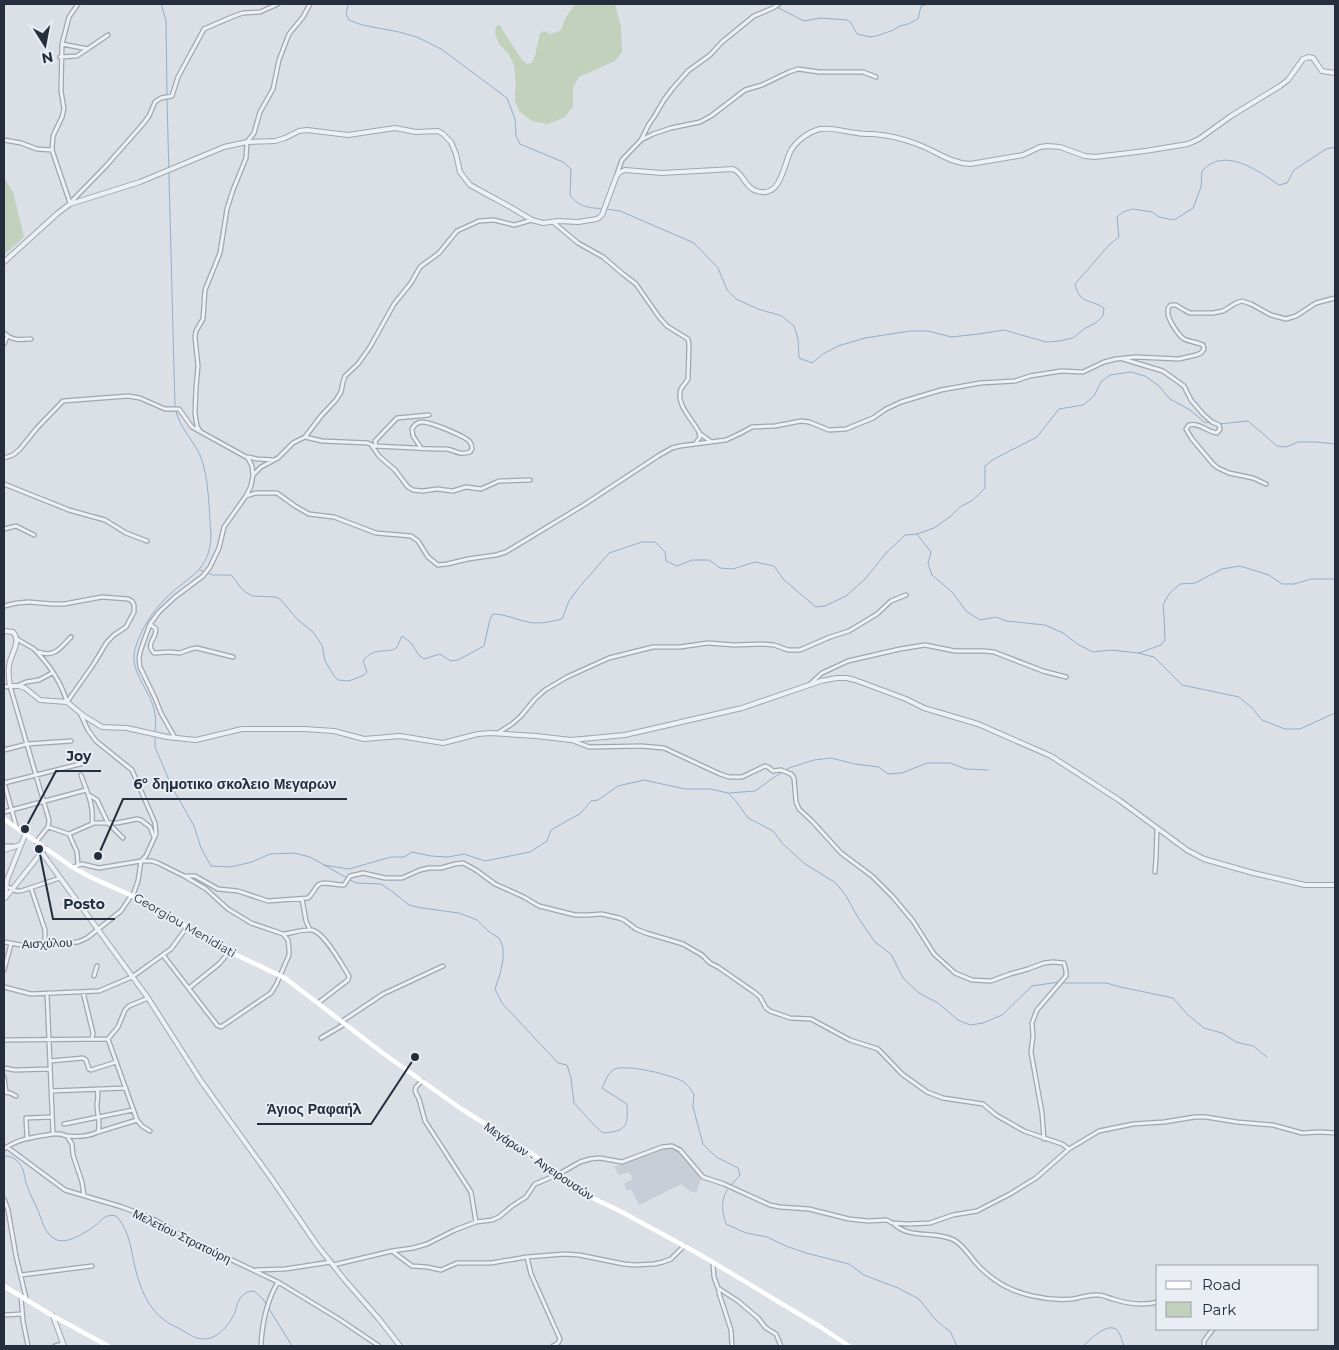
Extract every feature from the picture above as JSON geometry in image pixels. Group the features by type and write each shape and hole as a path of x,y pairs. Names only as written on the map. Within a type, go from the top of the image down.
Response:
{"main road":[{"name":"Georgiou Menidiati","path":"4,819 44,850 72,867 90,877 133,895 230,951 280,976 318,1003"},
{"name":"Μεγάρων - Αιγειρουσών","path":"318,1003 422,1081 473,1117 525,1148 582,1192 713,1262 819,1326 848,1346"},
{"path":"4,1286 108,1346"}],"street":[{"path":"70,204 52,150 53,136 64,110 61,91 60,57 62,44 70,13 78,4"},
{"path":"4,262 70,204 106,166 138,131 149,116 153,104 158,99 174,94 178,77 204,29 240,14 260,12 278,4"},
{"path":"200,431 195,413 198,366 195,334 203,320 205,290 219,258 233,190 246,158 247,142 254,133 260,112 273,89 279,60 289,34 303,17 310,4"},
{"path":"70,204 131,184 224,148 247,142 275,141 299,131 307,130 348,135 395,128 416,132 438,131 443,134 451,142 460,172 470,185 532,220 540,222 578,222 600,218 604,213 622,160 641,140 664,100 682,77 754,16 779,4"},
{"path":"60,57 77,56 108,35"},
{"path":"62,44 88,49"},
{"path":"618,175 622,170 629,169 662,173 731,168 738,171 753,189 770,191 778,185 790,153 796,143 811,133 827,128 858,134 874,134 912,142 964,164 1023,155 1040,147 1047,146 1060,147 1090,157 1103,157 1188,144 1199,139 1230,116 1288,80 1305,58 1312,58 1322,71 1335,73"},
{"path":"641,140 671,128 700,122 745,90 762,85 794,70 864,72 876,77"},
{"path":"4,140 21,143 37,149 52,150"},
{"path":"253,475 261,467 278,458 293,443 305,436 337,399 345,376 358,364 370,347 394,304 411,283 422,264 439,253 458,231 479,221 494,220 517,225 532,220"},
{"path":"553,222 578,243 604,257 636,284 665,324 688,339 688,382 682,387 680,396 684,408 699,432 711,442"},
{"path":"246,496 256,493 274,493 309,514 334,517 379,533 411,536 415,538 434,563 442,565 506,552 672,448 730,438 752,427 775,426 801,421 809,422 826,430 846,429 876,417 886,409 901,402 935,392 973,384 1015,381 1030,376 1061,371 1082,372 1120,358 1178,360 1201,353 1204,348 1203,345 1183,338 1173,325 1168,316 1168,308 1171,305 1176,304 1190,313 1214,313 1242,301 1271,315 1286,319 1296,316 1316,304 1335,298"},
{"path":"5,335 15,340 31,339"},
{"path":"4,344 7,340 5,335"},
{"path":"1120,358 1160,369 1182,384 1191,400 1208,420 1219,425 1220,428 1215,433 1196,424 1190,424 1186,429 1192,439 1218,468 1233,475 1253,478 1266,484"},
{"path":"4,458 13,455 20,449 43,421 63,401 128,396 140,398 167,410 179,409 192,426 235,451 256,460 274,460"},
{"path":"429,415 397,418 375,441 374,446 379,456 395,470 408,487 413,490 423,491 437,489 452,491 466,487 481,489 499,481 530,480"},
{"path":"305,436 322,441 364,442 374,446 450,450 461,454 470,452 472,445 469,440 444,428 423,422 416,423 412,429 413,436 421,448"},
{"path":"694,444 700,437 699,432"},
{"path":"175,738 140,667 141,649 150,624 159,612 206,573 218,553 224,527 251,486 253,475 251,463 246,456"},
{"path":"4,484 69,510 105,520 126,533 147,541"},
{"path":"4,529 16,526 34,535"},
{"path":"498,733 521,716 535,698 545,690 584,669 614,656 653,647 680,647 708,642 734,645 774,645 788,650 800,650 849,631 877,614 891,600 906,596"},
{"path":"4,606 31,602 64,604 102,597 132,601 133,615 126,628 114,635 106,644 67,702"},
{"path":"150,624 156,629 150,645 154,653 180,653 191,648 197,648 232,657"},
{"path":"4,631 13,632 17,639 48,655 54,653 71,637"},
{"path":"17,639 9,665 12,698 49,820 48,827 36,842"},
{"path":"33,648 44,658 67,702 81,714 102,727 124,728 167,737 196,740 242,729 334,731 364,739 400,736 443,743 478,734 498,733 571,740 637,733 742,708 797,690 809,684 822,673 848,661 925,645 956,651 994,652 1042,671 1066,677"},
{"path":"16,686 26,682 38,681 52,673"},
{"path":"809,684 837,678 855,680 911,701 924,708 978,724 1051,756 1119,800 1187,850 1204,859 1253,874 1300,884 1335,885"},
{"path":"4,687 16,686 25,688 40,700 67,702"},
{"path":"81,714 88,730 96,741 132,770 155,823 156,834 146,856 141,861 138,881 133,895"},
{"path":"571,740 589,747 641,746 664,748 729,777 745,777 765,766 773,771 780,770 790,773 794,778 796,802 799,809 841,853 872,876 893,897 913,921 934,954 955,973 972,980 991,981 1048,962 1064,963 1066,976 1036,1010 1032,1023 1031,1052 1040,1100 1044,1139"},
{"path":"4,750 27,744 71,741"},
{"path":"16,827 4,783 84,763"},
{"path":"80,775 89,795 93,812 92,823"},
{"path":"4,812 86,790"},
{"path":"89,795 97,800 108,823 123,838"},
{"path":"48,827 69,834 92,823 127,822 136,819 141,820 150,828 154,837"},
{"path":"1154,872 1156,828"},
{"path":"69,834 77,852 78,865"},
{"path":"4,898 7,880 25,835"},
{"path":"4,850 20,845"},
{"path":"4,846 15,846"},
{"path":"4,898 44,850 60,878 148,998 201,1081 332,1264 400,1346"},
{"path":"72,867 78,865 105,867 152,861 206,889 228,909 250,923 284,934 310,930 317,932 327,943 348,976 348,980 318,1003"},
{"path":"184,876 196,876 218,889 238,891 268,901 302,899 311,896 319,884 344,885 352,875 365,873 385,878 402,878 420,870 463,863 495,884 539,906 575,915 602,914 619,918 636,929 683,944 702,955 754,992 770,1011 790,1018 811,1019 855,1042 876,1048 902,1074 927,1092 943,1098 983,1104 996,1114 1032,1135 1062,1144 1069,1149"},
{"path":"5,887 21,892 60,878"},
{"path":"31,888 45,930 45,945"},
{"name":"Αισχύλου","path":"4,942 21,946 78,942 87,938 124,908 133,895"},
{"path":"302,899 306,921 310,930"},
{"path":"4,987 31,994 99,991 132,977 163,955 175,944 187,927"},
{"path":"163,955 217,1026 221,1027 271,993 289,952 288,940 284,934"},
{"path":"4,970 11,944"},
{"path":"189,988 219,964 230,951"},
{"path":"94,976 97,966"},
{"path":"321,1038 383,994 443,966"},
{"path":"83,992 93,1033 91,1039"},
{"path":"47,994 53,1134"},
{"path":"108,1039 118,1027 125,1010 129,1006 148,998"},
{"path":"4,1040 108,1039"},
{"path":"108,1039 137,1120 150,1131"},
{"path":"50,1061 84,1058 91,1070 116,1062"},
{"path":"4,1068 11,1070 50,1069"},
{"path":"4,1077 5,1092 16,1096"},
{"path":"422,1081 415,1090 424,1118 471,1192 476,1222"},
{"path":"51,1091 126,1088"},
{"path":"97,1089 99,1096 97,1109 100,1124 98,1132"},
{"path":"64,1124 134,1110"},
{"path":"27,1138 26,1118 52,1117"},
{"path":"892,1223 927,1224 952,1215 977,1211 1036,1178 1069,1149 1099,1131 1133,1124 1206,1117 1278,1126 1302,1133 1320,1132 1335,1134"},
{"path":"5,1148 14,1142 27,1138 53,1134 75,1137 89,1135 137,1120"},
{"path":"63,1135 69,1138 72,1144 73,1156 82,1182 84,1195"},
{"path":"253,1270 332,1264 427,1244 476,1222 499,1217 526,1197 536,1184 584,1160 600,1158 622,1162 659,1148 672,1146 680,1150 703,1177 724,1184 764,1203 780,1208 812,1210 849,1219 887,1220 897,1228 907,1232 943,1236 955,1240 977,1265 994,1280 1023,1294 1056,1299 1098,1295 1135,1304 1156,1302"},
{"name":"Μελετίου Στρατούρη","path":"5,1148 65,1190 151,1218 194,1242 278,1282 379,1346"},
{"path":"4,1199 26,1300"},
{"path":"392,1251 412,1266 441,1270 457,1263 491,1263 527,1257 572,1254 624,1264 647,1265 668,1261 684,1246"},
{"path":"527,1257 531,1274 560,1339 553,1346"},
{"path":"713,1262 714,1278 731,1330 732,1346"},
{"path":"21,1275 92,1266"},
{"path":"261,1346 267,1302 278,1282"},
{"path":"719,1289 738,1302 758,1318 766,1328 776,1334 781,1346"},
{"path":"21,1297 28,1346"},
{"path":"4,1315 22,1314"},
{"path":"53,1316 63,1345 55,1346"},
{"path":"1204,1346 1204,1340 1212,1330"}],"shaded area":[{"path":"666,1148 677,1150 684,1155 701,1179 696,1193 681,1184 639,1205 631,1189 627,1191 624,1184 633,1179 629,1172 619,1175 614,1167 656,1150"}],"green space":[{"path":"576,4 615,4 621,27 622,52 615,61 579,77 573,87 573,106 565,117 547,124 532,121 519,111 515,101 514,65 508,53 499,44 495,33 496,26 500,25 523,61 527,64 532,63 540,33 545,31 549,34 561,30 566,18"},
{"path":"4,178 13,192 24,237 4,255"}],"waterway":[{"path":"161,4 166,20 167,95"},
{"path":"348,4 346,14 349,20 362,25 417,37 441,49 507,98 515,119 516,136 520,144 563,162 571,169 570,195 581,205 603,209"},
{"path":"771,4 804,21 820,18 847,20 851,23 857,34 870,37 891,31 918,19 921,6 928,4"},
{"path":"167,99 175,407"},
{"path":"606,209 620,211 694,243 718,268 727,290 736,299 758,309 782,316 794,326 798,339 799,358 812,363 823,354 838,346 865,338 910,331 928,331 951,337 1004,330 1046,342 1073,338 1103,316 1104,308 1082,298 1075,284 1109,245 1119,237 1117,217 1123,212 1133,209 1152,212 1159,217 1174,220 1193,208 1201,187 1202,171 1211,164 1230,160 1240,163 1251,167 1279,185 1287,183 1294,170 1326,149 1335,147"},
{"path":"200,570 213,575 231,575 240,587 253,596 280,599 298,620 312,631 322,645 325,661 334,676 338,680 349,681 367,672 363,661 367,656 372,653 394,649 397,647 402,636 411,643 424,659 440,654 451,661 458,660 484,646 490,619 493,614 504,615 531,623 543,623 562,619 569,601 609,553 642,542 655,542 665,552 666,561 677,566 692,560 709,560 720,568 733,569 755,562 774,566 784,580 816,607 825,606 846,596 865,579 887,552 905,535 917,534 934,528 960,507 973,500 985,488 985,466 994,459 1037,437 1059,409 1083,405 1094,396 1101,382 1110,375 1131,372 1145,376 1159,386 1170,399 1190,410 1204,422 1213,423"},
{"path":"155,732 154,709 137,672 134,657 135,649 144,628 157,609 167,597 197,572 202,565 207,557 211,535 208,494 203,463 197,449 180,423 176,411"},
{"path":"1219,424 1248,421 1277,446 1286,447 1298,442 1335,444"},
{"path":"917,534 931,552 928,563 932,575 953,593 966,611 980,620 996,617 1006,621 1045,625 1063,633 1079,645 1093,652 1111,650 1154,657 1182,685 1239,697 1262,720 1285,729 1300,729 1335,713"},
{"path":"1139,653 1161,645 1165,640 1163,605 1169,594 1180,584 1195,583 1222,569 1240,566 1269,575 1282,584 1294,584 1311,579 1335,579"},
{"path":"155,736 155,747 172,787 194,826 201,848 211,866 230,867 252,862 270,854 294,853 310,857 356,883 381,884 409,905 459,913 477,920 488,931 499,938 503,947 503,960 495,989 502,1003 558,1063 567,1065 571,1078 574,1103 596,1127 603,1133 611,1132 621,1129 626,1122 627,1104 602,1088 613,1070 621,1068 639,1069 678,1079 685,1083 694,1094 693,1107 703,1144 716,1157 738,1168 740,1175 731,1185"},
{"path":"729,793 755,791 789,768 814,760 831,758 879,767 888,774 902,773 927,763 950,763 966,769 988,770"},
{"path":"324,865 349,869 391,857 404,857 412,852 448,857 464,854 485,861 530,852 547,841 551,830 581,813 591,801 598,800 618,786 644,780 685,789 710,789 728,793 748,818 773,831 783,844 805,864 836,883 875,942 891,954 903,978 919,993 938,1003 958,1020 970,1025 983,1023 1002,1015 1032,986 1059,982"},
{"path":"1063,983 1107,983 1173,998 1188,1015 1204,1028 1222,1033 1236,1042 1253,1046 1267,1057"},
{"path":"4,1156 13,1158 22,1167 27,1186 44,1226 53,1238 62,1241 72,1239 96,1225 103,1218 111,1215 116,1216 120,1220 127,1236 138,1279 146,1299 159,1316 168,1322 194,1337 201,1339 210,1338 227,1326 241,1297 247,1292 254,1291 263,1299 292,1346"},
{"path":"729,1188 724,1196 723,1205 726,1224 746,1233 767,1237 806,1253 849,1264 864,1275 898,1288 919,1299 934,1318 950,1331 957,1346"},
{"path":"1083,1346 1100,1332 1110,1328 1118,1331 1124,1346"}],"place":[{"name":"Joy","path":"25,829"},
{"name":"Posto","path":"39,849"},
{"name":"6° δημοτικο σκολειο Μεγαρων","path":"98,856"},
{"name":"Άγιος Ραφαήλ","path":"415,1057"}]}
